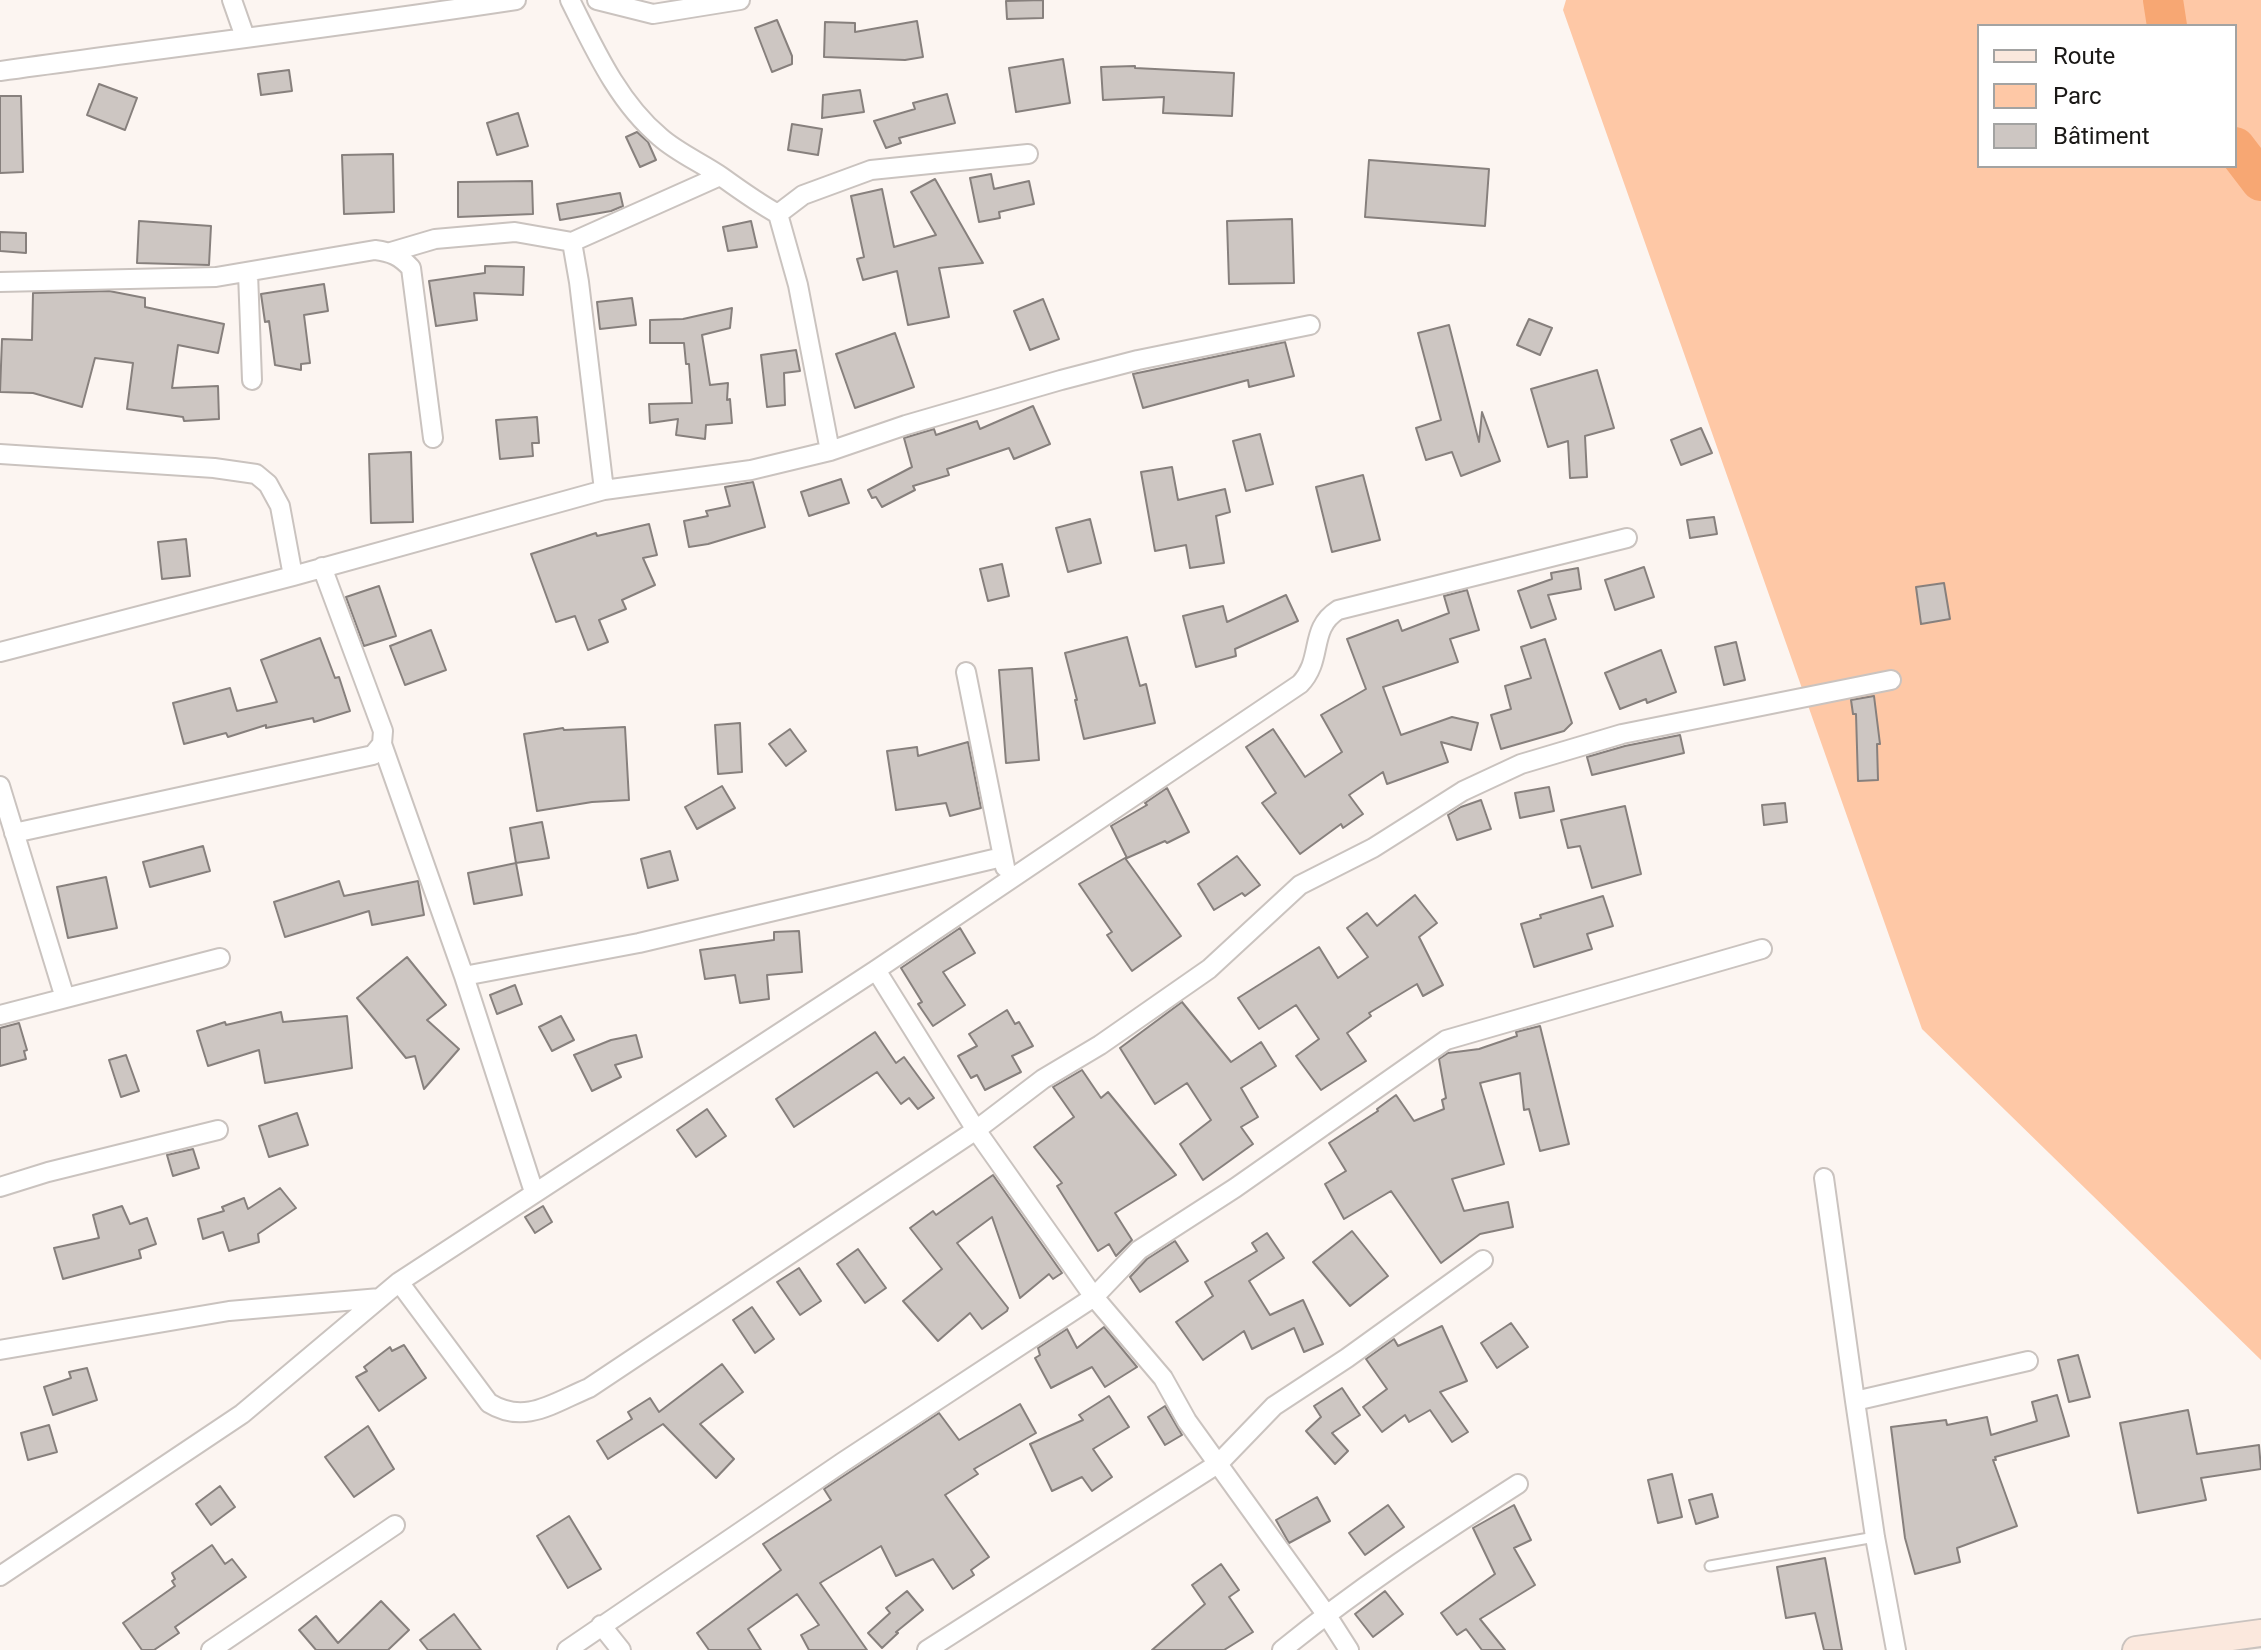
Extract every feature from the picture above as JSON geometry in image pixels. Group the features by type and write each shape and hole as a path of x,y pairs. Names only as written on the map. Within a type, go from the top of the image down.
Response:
{"main road":[{"path":"2136,1650 2261,1633"}],"street":[{"path":"232,0 245,37"},
{"path":"0,71 245,37 324,30 516,0"},
{"path":"570,0 607,72 660,138 778,214 798,285 830,451"},
{"path":"597,0 653,14 740,0"},
{"path":"778,214 803,195 871,170 1028,154"},
{"path":"391,252 435,239 515,232 572,242 720,176"},
{"path":"572,242 604,490"},
{"path":"0,282 216,277 375,250 391,252 411,268 433,438"},
{"path":"248,273 252,380"},
{"path":"0,652 293,576 604,490 751,470 830,451 906,425 1138,360 1310,325"},
{"path":"0,454 187,466 256,474 268,484 280,506 293,576"},
{"path":"0,1576 242,1414 399,1282 876,970 1300,684 1310,674 1320,627 1328,616 1338,610 1627,538"},
{"path":"322,567 383,731 382,744 464,976 534,1192"},
{"path":"966,672 1009,881"},
{"path":"399,1282 489,1403 504,1412 528,1414 589,1388 976,1130 1043,1079 1100,1045 1209,969 1300,885 1373,848 1463,791 1521,764 1622,734 1891,680"},
{"path":"14,833 373,755 382,744"},
{"path":"0,786 65,998"},
{"path":"464,976 639,943 1002,857"},
{"path":"567,1650 1094,1297 1139,1250 1247,1180 1446,1040 1762,949"},
{"path":"0,1015 220,958"},
{"path":"876,970 976,1130 1094,1297 1163,1378 1187,1421 1349,1650"},
{"path":"0,1187 218,1130"},
{"path":"1824,1178 1875,1537 1896,1650"},
{"path":"927,1650 1219,1463 1274,1406 1347,1358 1483,1260"},
{"path":"0,1350 229,1311 380,1298"},
{"path":"1855,1401 2028,1361"},
{"path":"1282,1650 1326,1614 1417,1549 1518,1484"},
{"path":"211,1650 395,1525"},
{"path":"601,1625 621,1650"}],"lane":[{"path":"1710,1566 1875,1537"}],"green space":[{"path":"1566,0 2261,0 2261,1360 1922,1029 1563,10"}],"building":[{"path":"1043,0 1043,18 1007,19 1006,1"},
{"path":"777,20 792,56 792,64 772,72 755,28"},
{"path":"917,21 923,57 905,60 824,57 825,22 855,23 855,32"},
{"path":"1063,59 1070,103 1016,112 1009,68"},
{"path":"1135,66 1234,73 1232,116 1163,113 1164,97 1103,100 1101,67"},
{"path":"289,70 292,91 261,95 258,74"},
{"path":"99,84 137,98 125,130 87,115"},
{"path":"860,90 864,112 822,118 823,95"},
{"path":"947,94 955,123 899,138 901,143 886,148 874,121 915,109 913,103"},
{"path":"0,96 21,96 23,172 0,173"},
{"path":"518,113 528,146 497,155 487,123"},
{"path":"792,124 822,129 818,155 788,150"},
{"path":"637,132 648,142 656,160 640,167 626,137"},
{"path":"393,154 394,212 344,214 342,155"},
{"path":"1369,160 1489,169 1485,226 1365,217"},
{"path":"991,174 994,189 1029,181 1034,204 999,212 1000,218 979,222 970,178"},
{"path":"935,179 983,263 939,268 949,317 908,325 897,271 863,280 857,259 864,257 851,196 882,189 894,247 936,235 911,192"},
{"path":"532,181 533,214 458,217 458,182"},
{"path":"620,193 623,206 560,220 557,204"},
{"path":"1292,219 1294,283 1229,284 1227,221"},
{"path":"139,221 211,226 209,265 137,263"},
{"path":"751,221 757,247 728,251 723,227"},
{"path":"0,232 26,233 26,253 0,251"},
{"path":"485,266 524,267 523,295 474,293 477,320 436,326 429,281 485,273"},
{"path":"324,284 328,311 304,315 310,363 301,364 301,370 275,365 269,321 265,322 261,294"},
{"path":"109,291 145,298 145,307 224,324 218,353 178,345 172,388 218,386 219,419 184,421 183,417 127,409 133,363 95,358 82,407 33,393 0,392 2,339 32,340 33,293"},
{"path":"632,298 636,325 600,329 597,302"},
{"path":"1043,299 1059,339 1030,350 1014,311"},
{"path":"732,308 730,328 702,335 710,385 728,383 727,400 730,399 732,423 706,425 705,439 676,435 678,419 650,423 649,404 692,403 684,343 650,343 650,320 683,319"},
{"path":"1529,319 1552,328 1540,355 1517,345"},
{"path":"1449,325 1479,442 1482,412 1500,461 1461,476 1452,452 1426,460 1416,428 1441,420 1418,333"},
{"path":"895,333 914,387 855,408 836,354"},
{"path":"1285,342 1294,376 1249,387 1248,380 1143,408 1133,374"},
{"path":"796,350 800,371 784,373 785,405 767,407 761,355"},
{"path":"1597,370 1614,428 1585,436 1587,477 1570,478 1568,441 1548,447 1531,389"},
{"path":"1033,406 1050,444 1014,459 1009,448 947,469 949,475 913,486 915,490 882,507 876,497 872,498 868,490 912,467 904,438 934,429 936,435 977,421 980,429"},
{"path":"537,417 539,443 532,443 533,456 500,459 496,420"},
{"path":"1701,428 1712,453 1681,465 1671,440"},
{"path":"1260,434 1273,484 1246,491 1233,441"},
{"path":"411,452 413,522 371,523 369,454"},
{"path":"1172,467 1178,500 1225,489 1230,512 1216,516 1224,563 1190,568 1186,545 1155,551 1141,472"},
{"path":"1363,475 1380,540 1332,552 1316,487"},
{"path":"841,479 849,503 809,516 801,492"},
{"path":"753,482 765,527 689,547 684,521 708,516 706,511 730,506 725,487"},
{"path":"1714,517 1717,534 1690,538 1687,520"},
{"path":"1090,519 1101,563 1068,572 1056,528"},
{"path":"649,524 657,555 643,558 655,585 622,600 626,609 599,620 608,642 588,650 575,616 556,622 531,554 596,533 597,536"},
{"path":"186,539 190,576 162,579 158,542"},
{"path":"1002,564 1009,596 988,601 980,569"},
{"path":"1644,567 1654,597 1615,610 1605,580"},
{"path":"1578,568 1581,589 1548,595 1556,619 1531,628 1518,591 1552,579 1551,573"},
{"path":"1944,583 1950,619 1921,624 1916,587"},
{"path":"379,586 396,636 364,646 346,597"},
{"path":"1467,590 1479,630 1450,639 1458,662 1383,687 1401,735 1452,717 1478,723 1471,750 1441,742 1448,762 1387,784 1383,772 1349,795 1363,814 1343,828 1341,824 1300,854 1262,803 1276,793 1246,747 1273,729 1305,777 1342,752 1321,715 1366,689 1347,639 1398,620 1402,631 1449,613 1444,596"},
{"path":"1286,595 1298,621 1235,649 1236,656 1196,667 1183,616 1223,606 1227,622"},
{"path":"431,630 446,670 405,685 390,646"},
{"path":"1127,637 1140,686 1146,684 1155,723 1084,739 1065,653"},
{"path":"320,638 335,678 339,677 350,711 314,722 313,718 266,728 266,725 228,737 226,733 184,744 173,703 230,688 237,711 277,702 261,660"},
{"path":"1545,639 1572,723 1564,731 1501,749 1491,715 1511,709 1505,686 1531,678 1521,647"},
{"path":"1736,642 1745,680 1724,685 1715,647"},
{"path":"1661,650 1676,692 1620,709 1605,673"},
{"path":"1032,668 1039,760 1006,763 999,670"},
{"path":"1874,696 1880,744 1877,744 1878,780 1858,781 1856,714 1853,714 1851,700"},
{"path":"740,723 742,772 718,774 715,725"},
{"path":"625,727 629,800 592,802 537,811 524,734 563,728"},
{"path":"790,729 806,751 786,766 769,744"},
{"path":"1680,735 1684,753 1592,775 1587,757"},
{"path":"968,742 981,808 950,816 946,803 896,810 887,751 917,747 918,756"},
{"path":"722,786 735,808 697,829 685,807"},
{"path":"1549,787 1554,811 1520,818 1515,793"},
{"path":"1167,788 1189,832 1127,858 1111,826 1147,805 1145,803"},
{"path":"1481,800 1491,829 1457,840 1448,815"},
{"path":"1785,803 1787,822 1764,825 1762,805"},
{"path":"1625,806 1641,874 1592,888 1580,846 1568,848 1561,820"},
{"path":"542,822 549,858 516,863 510,828"},
{"path":"203,846 210,871 150,887 143,862"},
{"path":"670,851 678,880 648,888 641,859"},
{"path":"1237,856 1260,885 1245,896 1242,893 1214,910 1198,884"},
{"path":"1125,858 1181,936 1132,971 1107,935 1112,932 1079,884"},
{"path":"516,863 522,895 474,904 468,873"},
{"path":"106,877 117,928 68,938 57,887"},
{"path":"339,881 344,896 418,881 424,915 372,925 369,911 285,937 274,902"},
{"path":"1415,895 1437,923 1419,937 1443,985 1423,996 1417,984 1369,1013 1371,1016 1347,1033 1366,1061 1321,1090 1296,1056 1319,1039 1296,1005 1259,1029 1238,998 1319,947 1338,978 1368,957 1347,928 1367,913 1377,926"},
{"path":"1603,896 1613,926 1587,934 1592,949 1534,967 1521,924"},
{"path":"960,928 975,953 943,972 965,1005 933,1026 918,1004 922,1002 901,968"},
{"path":"799,931 802,972 767,975 769,999 740,1003 735,975 705,979 700,950 774,940 774,932"},
{"path":"407,957 446,1005 427,1020 459,1049 424,1089 415,1056 406,1058 357,998"},
{"path":"515,985 522,1004 497,1014 490,995"},
{"path":"1182,1002 1231,1062 1261,1042 1276,1066 1241,1088 1258,1117 1241,1127 1253,1144 1203,1180 1180,1144 1211,1120 1187,1083 1155,1104 1120,1048"},
{"path":"1007,1010 1015,1024 1019,1022 1033,1046 1012,1056 1021,1072 985,1090 977,1075 971,1078 958,1056 977,1046 969,1034"},
{"path":"281,1012 283,1022 347,1016 352,1068 265,1083 259,1050 208,1066 197,1031 225,1022 226,1025"},
{"path":"561,1016 574,1040 552,1051 539,1027"},
{"path":"19,1023 27,1050 24,1051 26,1059 0,1066 0,1028"},
{"path":"1540,1026 1569,1144 1540,1151 1529,1109 1524,1110 1520,1073 1480,1083 1504,1164 1452,1179 1464,1211 1508,1202 1513,1227 1480,1234 1441,1263 1391,1191 1344,1219 1325,1184 1346,1171 1329,1143 1378,1111 1396,1095 1414,1121 1444,1109 1442,1100 1446,1098 1439,1059 1448,1053 1479,1049 1517,1036 1516,1032"},
{"path":"875,1032 896,1063 904,1057 934,1098 918,1109 909,1098 901,1104 877,1072 794,1127 776,1099"},
{"path":"636,1035 642,1057 615,1065 621,1077 592,1091 574,1055 611,1040"},
{"path":"126,1055 139,1091 121,1097 109,1060"},
{"path":"1082,1070 1101,1098 1108,1092 1176,1175 1115,1213 1132,1240 1116,1256 1109,1244 1098,1251 1057,1186 1062,1183 1034,1147 1074,1117 1053,1087"},
{"path":"707,1109 726,1136 696,1157 677,1130"},
{"path":"297,1113 308,1145 269,1157 259,1126"},
{"path":"193,1149 199,1168 173,1176 167,1155"},
{"path":"993,1175 1062,1273 1053,1279 1049,1274 1020,1298 992,1217 957,1243 1008,1308 1007,1311 982,1329 970,1313 938,1341 903,1301 942,1269 910,1228 933,1211 936,1215"},
{"path":"280,1188 296,1208 258,1234 259,1242 229,1251 223,1232 203,1239 198,1219 224,1211 222,1207 244,1198 248,1209"},
{"path":"122,1206 130,1224 147,1218 156,1244 139,1250 141,1258 63,1279 54,1248 99,1238 93,1215"},
{"path":"543,1206 552,1222 535,1233 525,1217"},
{"path":"1352,1231 1388,1276 1350,1306 1313,1262"},
{"path":"1267,1233 1284,1258 1249,1281 1270,1315 1303,1300 1323,1344 1304,1352 1294,1328 1252,1349 1244,1331 1203,1360 1176,1322 1213,1296 1205,1282 1257,1251 1252,1243"},
{"path":"1175,1241 1188,1261 1140,1292 1130,1277 1147,1259"},
{"path":"858,1249 886,1288 865,1303 837,1264"},
{"path":"799,1268 821,1301 800,1315 777,1282"},
{"path":"752,1307 774,1339 755,1353 733,1320"},
{"path":"1511,1323 1528,1347 1497,1368 1481,1343"},
{"path":"1442,1326 1467,1381 1440,1392 1468,1432 1452,1442 1430,1410 1409,1422 1405,1415 1382,1432 1363,1407 1387,1389 1366,1359 1394,1339 1398,1346"},
{"path":"1104,1327 1137,1367 1105,1387 1092,1367 1051,1388 1035,1358 1040,1355 1038,1348 1067,1329 1077,1348"},
{"path":"404,1345 426,1378 379,1411 356,1377 367,1371 364,1367 390,1347 392,1351"},
{"path":"2078,1355 2090,1397 2069,1402 2058,1360"},
{"path":"722,1364 743,1392 700,1424 734,1459 716,1478 663,1424 608,1459 597,1441 632,1419 628,1412 650,1398 659,1412"},
{"path":"87,1368 97,1400 53,1415 44,1387 71,1378 69,1372"},
{"path":"1342,1388 1360,1415 1332,1433 1348,1451 1335,1464 1306,1431 1321,1417 1314,1406"},
{"path":"2057,1395 2069,1436 1993,1460 2017,1526 1957,1548 1960,1562 1915,1574 1905,1538 1891,1427 1946,1420 1947,1425 1987,1417 1991,1435 2037,1421 2032,1402"},
{"path":"1109,1396 1129,1427 1093,1449 1112,1477 1092,1491 1082,1477 1052,1491 1030,1444 1083,1420 1079,1415"},
{"path":"1020,1404 1036,1433 974,1469 978,1474 945,1495 989,1557 971,1570 974,1575 953,1589 933,1559 896,1576 881,1546 820,1583 867,1650 809,1650 801,1635 819,1625 797,1594 748,1629 761,1650 709,1650 697,1633 781,1570 763,1544 831,1500 824,1489 939,1413 959,1440"},
{"path":"1165,1406 1182,1435 1165,1445 1148,1417"},
{"path":"2188,1410 2197,1454 2259,1445 2261,1469 2201,1478 2206,1500 2138,1513 2120,1423"},
{"path":"49,1425 57,1452 28,1460 21,1433"},
{"path":"368,1426 394,1469 354,1497 325,1457"},
{"path":"1672,1474 1682,1517 1658,1523 1648,1480"},
{"path":"220,1486 235,1507 211,1525 196,1504"},
{"path":"1712,1494 1718,1517 1696,1524 1689,1500"},
{"path":"1317,1497 1330,1521 1289,1543 1276,1520"},
{"path":"1388,1505 1404,1527 1365,1555 1349,1533"},
{"path":"1514,1505 1531,1540 1514,1548 1535,1585 1480,1619 1505,1650 1482,1650 1466,1629 1457,1635 1441,1613 1495,1574 1473,1528"},
{"path":"569,1516 601,1569 568,1588 537,1536"},
{"path":"212,1545 225,1564 232,1559 246,1577 175,1627 179,1633 154,1650 142,1650 123,1623 175,1586 172,1573"},
{"path":"1825,1558 1842,1650 1824,1650 1815,1613 1786,1618 1777,1567"},
{"path":"1221,1564 1239,1590 1229,1597 1253,1632 1224,1650 1152,1650 1205,1604 1192,1585"},
{"path":"907,1591 923,1610 882,1648 868,1633 890,1613 886,1608"},
{"path":"1385,1591 1403,1614 1373,1637 1355,1614"},
{"path":"381,1601 409,1630 388,1650 316,1650 299,1630 316,1616 338,1643"},
{"path":"454,1614 481,1650 428,1650 420,1640"}],"waterway":[{"path":"2163,0 2167,24"},
{"path":"2237,150 2261,181"}]}
